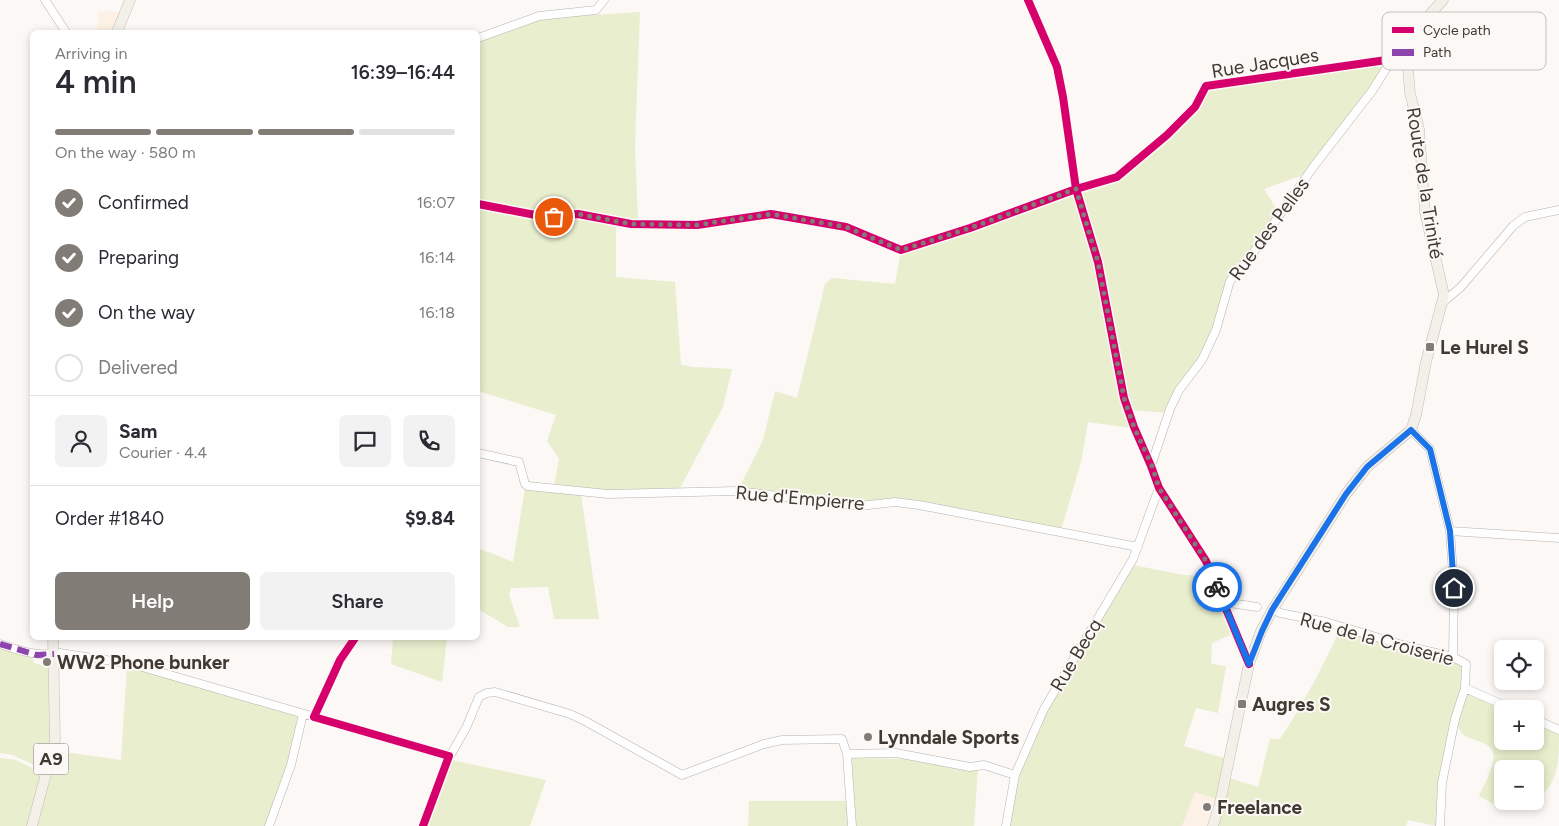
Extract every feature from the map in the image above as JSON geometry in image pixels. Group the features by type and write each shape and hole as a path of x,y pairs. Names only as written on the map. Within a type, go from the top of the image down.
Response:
{"main road":[{"path":"118,30 130,0"},
{"name":"Route de la Trinité","path":"1432,12 1443,0"},
{"name":"Route de la Trinité","path":"1408,70 1410,93 1419,129 1425,212 1444,295 1426,362 1416,415 1411,430"},
{"path":"1213,826 1220,803 1249,664 1273,609 1346,494 1367,467 1411,430"},
{"name":"A9","path":"32,826 55,740 53,640"}],"street":[{"path":"45,0 65,30"},
{"path":"480,37 539,16 596,10 604,0"},
{"path":"1028,0 1057,67 1076,189 1098,262 1124,398 1159,488 1206,561 1249,664"},
{"name":"Rue Jacques","path":"1076,189 1117,177 1167,135 1195,107 1206,86 1382,61"},
{"name":"Rue des Pelles","path":"1152,466 1170,409 1179,390 1202,360 1216,330 1230,281 1253,253 1314,166 1372,91 1385,70"},
{"path":"480,204 546,217 578,214 631,224 697,225 771,214 846,227 901,250 970,228 1076,189"},
{"path":"1442,303 1461,287 1524,217 1559,210"},
{"path":"1411,430 1430,449 1450,531 1454,588 1453,657"},
{"name":"Rue d'Empierre","path":"480,454 519,462 525,484 528,486 608,494 736,491 860,506 895,502 1138,547"},
{"name":"Rue Becq","path":"1006,826 1016,775 1044,709 1133,559 1159,488"},
{"path":"1450,531 1559,538"},
{"path":"1223,602 1256,607"},
{"name":"Rue de la Croiserie","path":"1273,609 1280,613 1326,622 1406,646 1453,657 1466,664 1465,688 1455,719 1442,783 1440,826"},
{"path":"314,717 340,660 354,640"},
{"path":"0,644 37,654 60,653 132,664 450,756"},
{"path":"1465,688 1494,701"},
{"path":"423,826 450,756 466,728 479,697 495,692 570,714 682,775 764,744 782,740 842,739 848,754 852,826"},
{"path":"269,826 291,765 303,714"},
{"path":"1544,723 1559,730"},
{"path":"848,754 896,753 970,768 984,765 1016,775"}],"shaded area":[{"path":"99,11 121,12 113,30 97,30"},
{"path":"1195,791 1218,799 1210,826 1182,826"}],"green space":[{"path":"640,12 635,145 638,221 550,215 480,202 480,40 543,18"},
{"path":"1382,64 1382,69 1376,80 1303,175 1264,189 1279,213 1229,279 1215,326 1202,354 1167,413 1132,410 1124,383 1102,263 1080,191 1118,179 1150,155 1196,112 1209,88"},
{"path":"1072,193 1074,194 1100,281 1118,387 1132,428 1088,422 1081,462 1061,530 890,499 862,503 739,488 763,440 775,391 797,398 825,284 832,278 895,284 900,256 904,251"},
{"path":"480,207 554,220 578,217 616,225 616,277 675,282 681,365 732,369 723,407 679,490 586,491 554,487 559,459 547,441 556,415 480,392"},
{"path":"525,488 581,494 599,619 554,619 548,587 511,588 509,595 520,627 508,627 480,610 480,549 513,562"},
{"path":"1133,565 1183,575 1208,576 1233,634 1212,643 1211,664 1226,666 1218,713 1196,708 1184,746 1227,759 1218,799 1195,792 1182,826 1009,826 1020,774 1035,737 1053,700"},
{"path":"1340,629 1462,665 1462,686 1459,701 1443,772 1438,784 1440,793 1437,826 1408,820 1406,826 1216,826 1230,778 1258,787 1270,739 1280,739 1312,685"},
{"path":"393,640 447,640 442,682 391,664"},
{"path":"0,647 33,657 34,663 51,668 51,745 42,769 13,755 0,753"},
{"path":"127,667 298,716 292,755 266,826 37,826 58,751 121,760"},
{"path":"1466,690 1494,705 1494,750 1544,750 1544,725 1559,732 1558,762 1549,787 1544,793 1544,760 1494,760 1494,804 1479,796 1490,771 1494,755 1492,749 1488,746 1462,733 1456,723"},
{"path":"0,758 16,760 40,772 42,775 27,826 0,826"},
{"path":"852,758 906,759 952,768 978,770 974,826 855,826"},
{"path":"451,760 546,780 530,826 425,826"},
{"path":"749,801 847,801 847,826 748,826"}],"marked path":[{"path":"0,644 37,655 54,654"}],"cycle path":[{"path":"1028,0 1057,67 1076,189 1098,262 1124,398 1159,488 1206,561 1249,664"},
{"path":"480,204 546,217 578,214 631,224 697,225 771,214 846,227 901,250 970,228 1076,189 1117,177 1167,135 1195,107 1206,86 1382,61"},
{"path":"354,640 340,660 314,717 449,756 423,826"}],"way so far":[{"path":"554,217 578,214 631,224 697,225 771,214 846,227 901,250 970,228 1076,189 1098,262 1124,398 1134,427 1152,466 1159,488 1206,561 1217,587"}],"place":[{"name":"Le Hurel S","path":"1430,347"},
{"name":"WW2 Phone bunker","path":"47,662"},
{"name":"Augres S","path":"1242,704"},
{"name":"Lynndale Sports","path":"868,737"},
{"name":"Freelance","path":"1207,807"}],"route":[{"path":"1217,587 1249,664 1272,610 1346,494 1367,467 1411,430 1430,449 1450,531 1454,588"}]}
